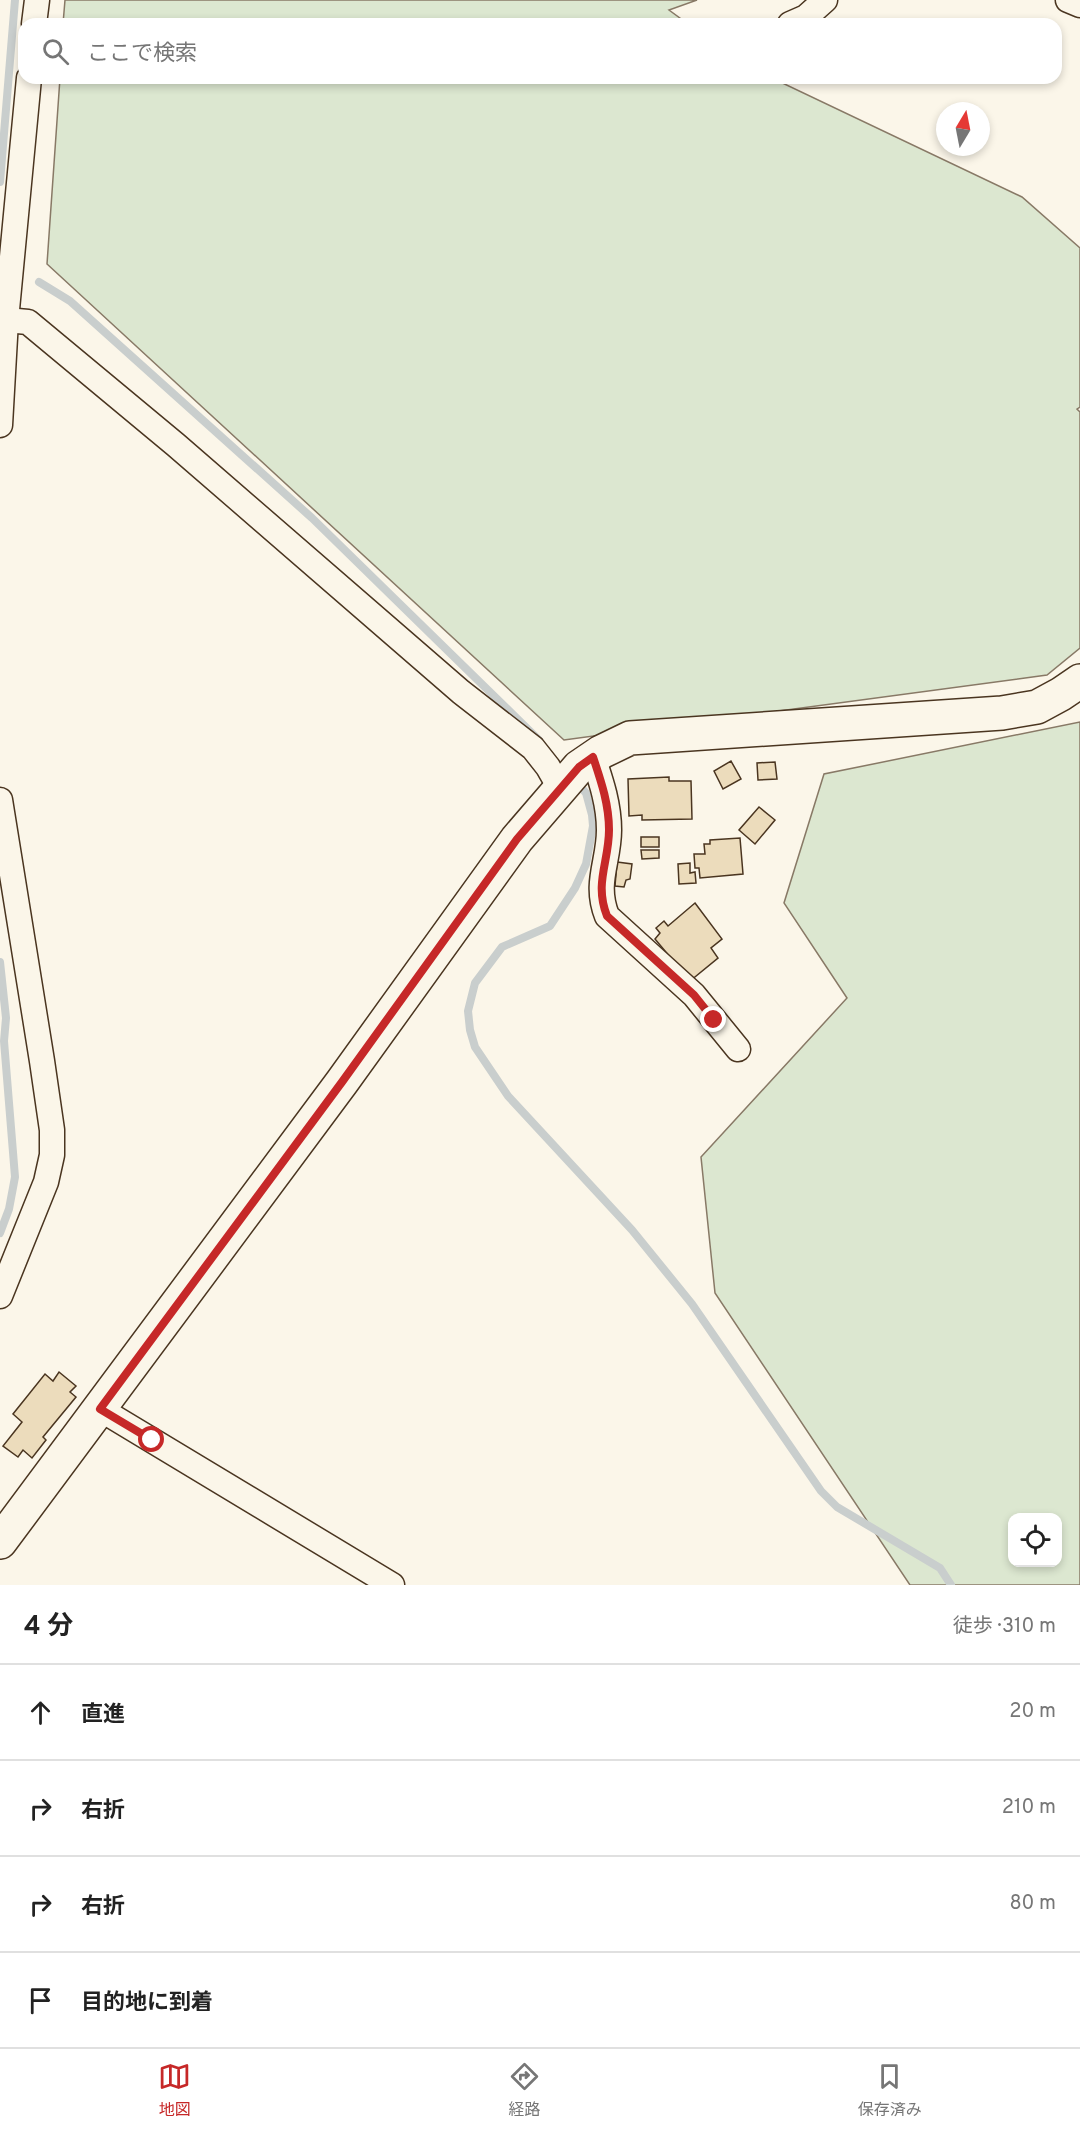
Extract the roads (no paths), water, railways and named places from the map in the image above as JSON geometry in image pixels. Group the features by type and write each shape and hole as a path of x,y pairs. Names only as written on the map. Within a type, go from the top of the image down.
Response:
{"street":[{"path":"35,18 37,0"},
{"path":"802,18 825,0"},
{"path":"1068,0 1080,5"},
{"path":"0,425 6,320 28,84"},
{"path":"6,320 28,321 176,445 461,692 533,748 548,767 560,788"},
{"path":"0,1542 335,1091 517,839 579,767 630,738 1002,712 1037,707 1080,681"},
{"path":"593,757 606,794 609,820 609,845 601,876 603,907 607,916 694,995 738,1049"},
{"path":"0,800 52,1130 52,1155 46,1182 0,1296"},
{"path":"100,1409 392,1585"}],"waterway":[{"path":"0,182 15,0"},
{"path":"39,282 70,301 312,518 539,740"},
{"path":"577,783 586,793 592,815 593,826 586,864 575,888 550,926 502,947 475,983 468,1011 475,1047 508,1096 632,1230 692,1304 821,1491 837,1507 940,1568 951,1585"},
{"path":"0,962 6,1018 4,1041 15,1177 9,1209 0,1233"}]}
